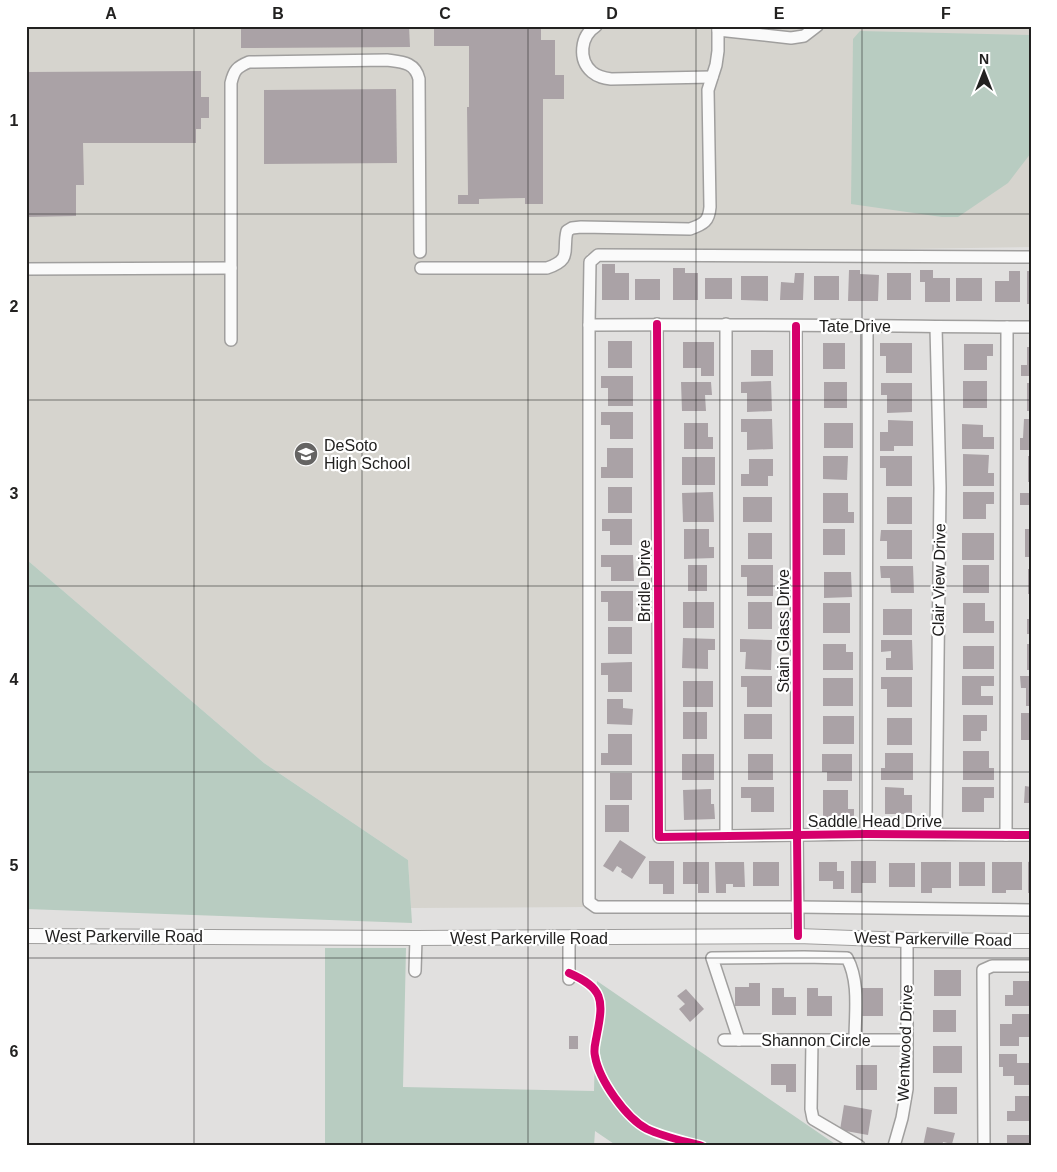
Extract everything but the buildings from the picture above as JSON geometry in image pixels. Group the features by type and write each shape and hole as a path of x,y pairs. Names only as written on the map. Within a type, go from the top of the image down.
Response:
{"main road":[{"name":"West Parkerville Road","path":"26,936 416,938 798,936 907,940 1031,941"}],"street":[{"path":"596,26 585,37 582,46 582,56 586,65 601,77 611,79 712,77"},
{"path":"421,268 548,268 557,265 563,259 566,252 567,231 572,228 690,229 701,224 710,216 708,90 716,65 718,28 791,38 804,36 817,26"},
{"path":"231,340 231,83 234,73 240,65 249,62 387,60 411,65 417,71 419,79 420,252"},
{"path":"1031,257 598,255 590,262 589,325 590,902 596,907 1031,910"},
{"path":"26,269 231,268"},
{"name":"Bridle Drive","path":"657,324 659,837"},
{"path":"726,324 726,836"},
{"name":"Tate Drive","path":"589,325 726,324 1031,327"},
{"name":"Stain Glass Drive","path":"796,326 798,936"},
{"path":"866,834 867,326"},
{"name":"Clair View Drive","path":"936,327 940,488 936,834"},
{"path":"1006,835 1008,327"},
{"name":"Saddle Head Drive","path":"659,837 866,834 1031,835"},
{"path":"415,971 416,938"},
{"path":"569,938 569,979"},
{"name":"Wentwood Drive","path":"894,1146 902,1118 907,1089 907,940"},
{"path":"739,1040 712,958 847,958 852,968 855,984 855,1040"},
{"path":"984,1146 983,970 992,966 1031,966"},
{"name":"Shannon Circle","path":"724,1040 907,1040"},
{"path":"812,1040 813,1119 859,1146"}],"shaded area":[{"name":"DeSoto High School","path":"26,26 1031,26 1031,247 587,254 584,907 411,908 408,860 264,763 26,559"}],"green space":[{"path":"860,31 1031,35 1031,153 1008,183 958,217 942,217 851,204 853,39"},
{"path":"26,559 264,763 408,860 412,923 26,909"},
{"path":"325,948 406,948 403,1087 594,1091 597,981 838,1146 617,1146 595,1131 594,1146 325,1146"}],"cycle path":[{"path":"657,324 659,837 866,834 1031,835"},
{"path":"796,326 798,936"},
{"path":"569,973 589,984 598,996 600,1012 594,1053 602,1076 622,1107 639,1124 647,1129 667,1137 702,1146"}],"place":[{"name":"DeSoto High School","path":"306,454"}]}
